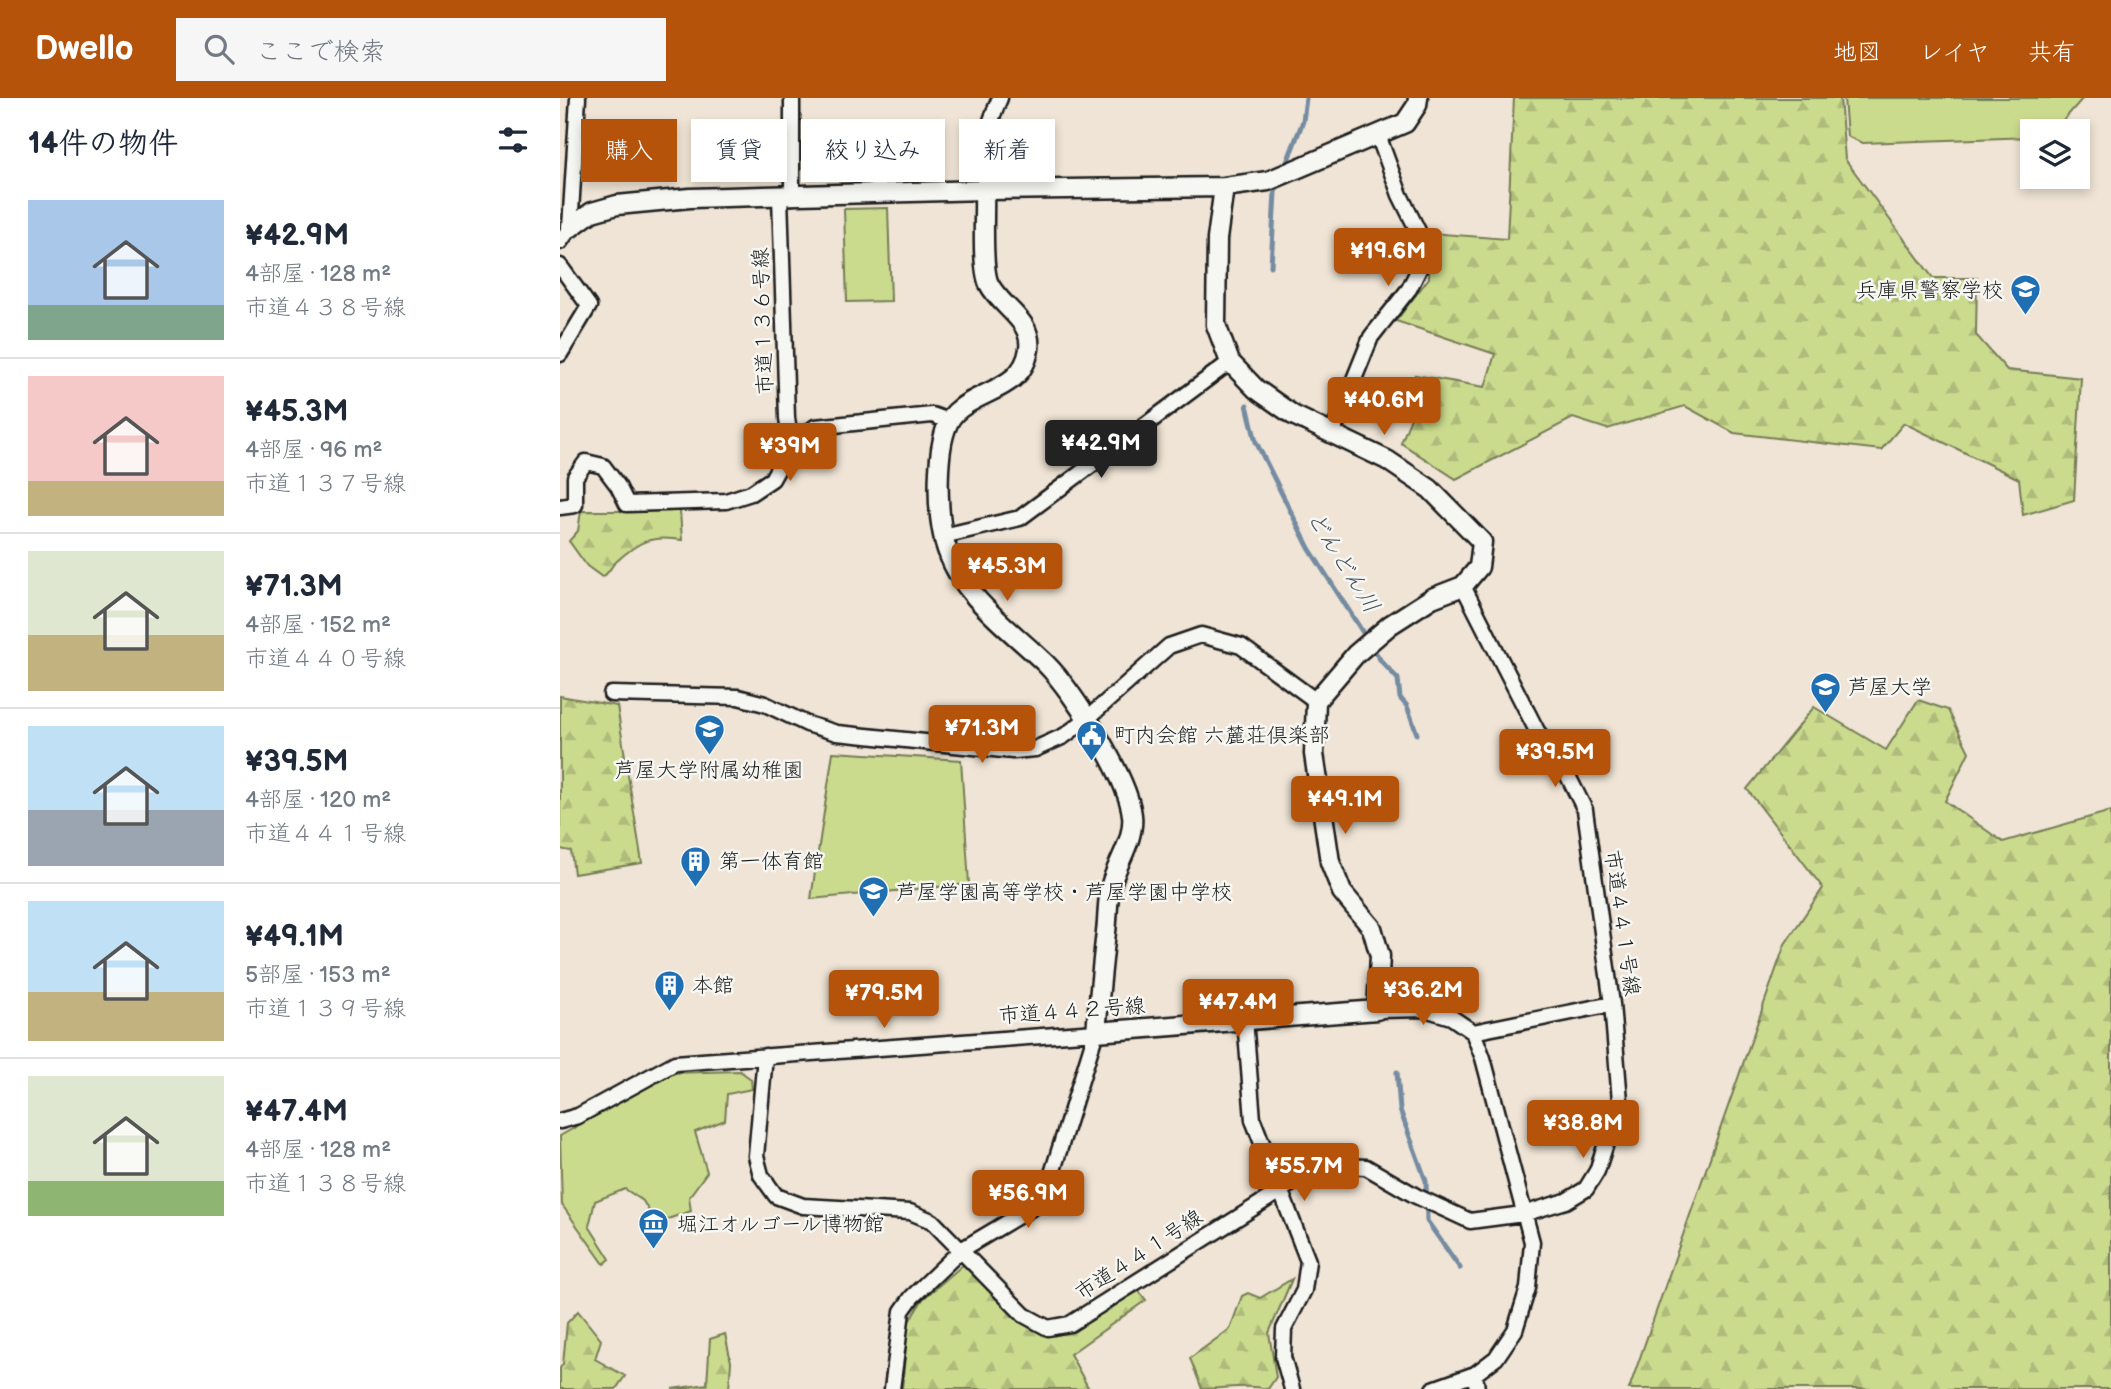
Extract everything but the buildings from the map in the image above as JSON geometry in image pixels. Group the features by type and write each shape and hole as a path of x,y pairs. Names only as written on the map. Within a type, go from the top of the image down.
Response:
{"street":[{"path":"565,235 578,98"},
{"name":"市道１３６号線","path":"791,445 787,418 786,196 792,98"},
{"path":"892,1389 902,1311 912,1297 961,1250 1035,1206 1050,1180 1096,1032 1111,887 1128,841 1133,816 1126,790 1088,718 1049,667 975,599 955,568 943,536 938,473 949,421 957,410 1016,376 1029,353 1030,337 1026,327 996,294 986,274 985,137 1000,98"},
{"path":"565,235 592,212 617,205 690,198 1224,187 1268,181 1405,123 1417,105 1418,98"},
{"path":"1332,434 1371,337 1409,289 1421,264 1418,231 1399,195 1378,135"},
{"path":"1224,187 1217,239 1216,325 1230,362 1256,389 1293,415 1387,460 1430,489 1482,542 1479,567 1463,586 1432,598 1370,642 1316,701 1314,754 1330,862 1342,892 1372,928 1380,956 1377,1010"},
{"path":"560,266 589,306 560,354"},
{"path":"943,536 1020,518 1230,362"},
{"path":"560,507 575,505 575,477 586,462 603,466 627,504 726,501 751,493 772,479 791,445 815,427 932,415 949,421"},
{"name":"市道４４１号線","path":"765,1056 756,1156 761,1175 776,1196 803,1206 910,1212 932,1221 1024,1315 1048,1328 1070,1324 1312,1170 1340,1166 1366,1167 1416,1196 1470,1221 1523,1214 1566,1201 1586,1189 1597,1171 1620,1101 1612,1004 1585,810 1562,764 1537,731 1463,586"},
{"path":"611,694 738,696 837,733 1013,751 1035,750 1063,736 1088,718 1169,646 1201,635 1241,646 1316,701"},
{"path":"1433,1389 1476,1382 1514,1330 1528,1288 1532,1242 1483,1058 1473,1032 1612,1004"},
{"name":"市道４４２号線","path":"560,1121 578,1116 675,1063 1377,1010 1425,1009 1451,1017 1473,1032"},
{"path":"1245,1019 1253,1120 1308,1261 1304,1290 1284,1329 1283,1357 1293,1389"}],"green space":[{"path":"1514,98 1840,98 1845,159 1933,278 1977,278 1976,335 2007,370 2081,378 2074,500 2023,515 2019,479 1904,423 1881,450 1734,433 1685,406 1607,429 1573,418 1456,479 1401,443 1418,400 1415,375 1485,387 1495,354 1396,321 1429,278 1430,233 1507,239"},
{"path":"1844,98 2083,98 2065,119 2020,119 2020,137 1862,143 1847,136"},
{"path":"888,208 891,301 847,302 844,209"},
{"path":"581,511 680,511 682,540 662,538 639,544 602,577 587,566 569,541 578,531"},
{"path":"560,696 617,706 642,863 574,874 571,851 560,849"},
{"path":"1918,700 1948,710 1969,752 1945,801 2003,842 2111,811 2111,1389 1629,1389 1785,944 1823,888 1747,789 1814,707 1886,750"},
{"path":"833,752 961,760 969,884 811,899"},
{"path":"740,1071 751,1079 752,1089 727,1094 725,1120 695,1132 707,1172 689,1197 691,1211 656,1223 643,1201 625,1189 595,1201 589,1226 610,1259 604,1264 562,1205 560,1136 670,1073"},
{"path":"964,1264 1021,1320 1053,1336 1139,1291 1146,1300 1070,1354 1089,1389 902,1389 908,1323 923,1299"},
{"path":"1292,1279 1269,1333 1276,1377 1268,1389 1202,1389 1190,1358 1230,1329 1242,1296 1248,1293 1260,1298"},
{"path":"578,1311 601,1340 595,1359 625,1376 616,1389 560,1389 560,1368 563,1364 567,1323"},
{"path":"725,1334 731,1362 729,1389 672,1389 707,1384 710,1339"}],"waterway":[{"name":"どんどん川","path":"1284,170 1303,121 1306,98"},
{"name":"どんどん川","path":"1271,266 1275,192 1279,182"},
{"name":"どんどん川","path":"1247,405 1256,442 1309,548 1381,661 1398,679 1400,698 1407,706 1417,734"},
{"name":"どんどん川","path":"1397,1072 1400,1110 1426,1181 1427,1221 1460,1268"}],"place":[{"name":"兵庫県警察学校","path":"2026,317"},
{"name":"芦屋大学","path":"1825,714"},
{"name":"芦屋大学附属幼稚園","path":"709,757"},
{"name":"町内会館 六麓荘倶楽部","path":"1091,762"},
{"name":"第一体育館","path":"696,888"},
{"name":"芦屋学園高等学校・芦屋学園中学校","path":"873,919"},
{"name":"本館","path":"669,1012"},
{"name":"堀江オルゴール博物館","path":"654,1251"}]}
